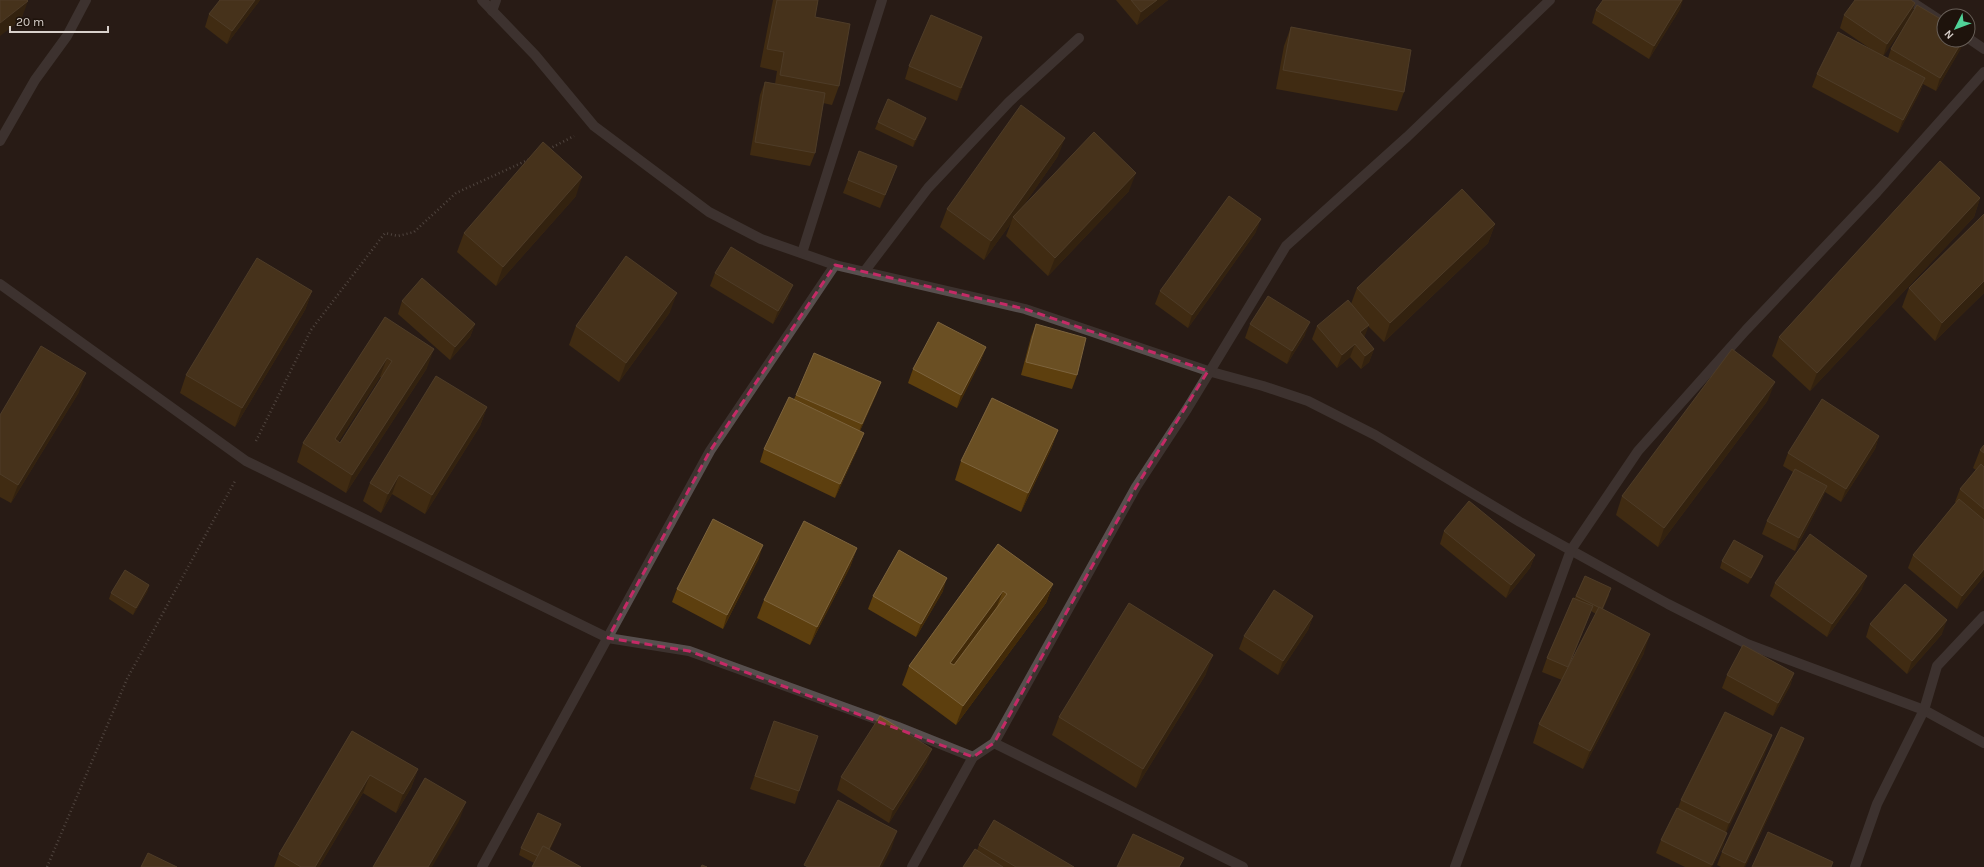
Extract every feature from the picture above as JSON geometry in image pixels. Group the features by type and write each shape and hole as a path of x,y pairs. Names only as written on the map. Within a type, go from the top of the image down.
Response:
{"street":[{"path":"0,141 35,80 67,36 86,0"},
{"path":"482,0 535,55 594,126 709,212 761,239 835,265 1024,309 1208,371 1263,386 1308,401 1376,435 1520,522 1668,604 1747,644 1924,710 1984,743"},
{"path":"492,10 496,0"},
{"path":"802,253 882,0"},
{"path":"912,867 973,757 994,743 1136,487 1187,409 1208,371 1286,246 1407,137 1550,0"},
{"path":"1909,0 1936,18"},
{"path":"864,272 928,188 1009,102 1079,38"},
{"path":"1455,867 1571,550 1638,451 1746,330 1877,192 1984,72"},
{"path":"482,867 710,451 835,265"},
{"path":"0,284 246,461 608,638 689,651 898,727 973,757"},
{"path":"1855,867 1878,804 1924,710 1938,666 1984,616"},
{"path":"994,743 1243,867"}],"highlighted area":[{"path":"835,265 1025,309 1208,371 1136,487 994,743 973,757 689,651 608,638 710,451"}],"building":[{"path":"0,0 27,0 28,1 0,23"},
{"path":"220,0 255,0 232,31 209,14"},
{"path":"777,0 818,0 815,17 850,24 839,86 780,75 784,52 767,49"},
{"path":"1131,0 1157,0 1141,12"},
{"path":"1603,0 1682,0 1654,46 1596,10"},
{"path":"1855,0 1911,0 1915,3 1887,44 1844,15"},
{"path":"1917,5 1936,16 1936,48 1958,48 1940,78 1891,49"},
{"path":"931,15 982,37 961,88 909,66"},
{"path":"1291,27 1411,50 1404,92 1283,70"},
{"path":"1838,32 1925,78 1903,120 1817,74"},
{"path":"765,82 825,93 815,153 755,142"},
{"path":"888,99 926,118 915,140 878,122"},
{"path":"1021,105 1065,138 991,241 947,209"},
{"path":"1094,132 1136,173 1055,258 1013,217"},
{"path":"543,142 582,177 503,267 464,233"},
{"path":"859,151 897,166 885,195 848,180"},
{"path":"1940,161 1980,198 1817,373 1779,337"},
{"path":"1462,189 1495,224 1390,323 1357,288"},
{"path":"1229,196 1261,219 1192,315 1160,291"},
{"path":"1984,214 1984,281 1942,323 1909,288"},
{"path":"731,247 793,285 778,311 715,273"},
{"path":"626,256 677,293 626,363 576,326"},
{"path":"257,258 312,291 242,408 186,375"},
{"path":"422,278 475,324 455,347 402,301"},
{"path":"1268,296 1310,322 1292,351 1250,324"},
{"path":"1348,300 1369,325 1360,332 1374,349 1365,356 1355,344 1342,355 1317,326"},
{"path":"385,317 434,349 352,475 303,443","holes":["387,358 392,361 340,443 335,439"]},
{"path":"938,322 986,347 961,395 913,369"},
{"path":"1036,324 1086,338 1077,375 1026,362"},
{"path":"41,346 86,373 18,485 0,474 0,415"},
{"path":"1732,349 1775,382 1664,528 1622,496"},
{"path":"814,353 881,382 862,424 796,395"},
{"path":"436,376 487,407 432,495 399,475 388,494 370,483"},
{"path":"789,397 864,433 840,484 764,449"},
{"path":"992,398 1058,430 1028,493 961,461"},
{"path":"1822,399 1879,436 1846,489 1788,453"},
{"path":"1984,445 1984,453 1980,450"},
{"path":"1981,464 1984,467 1984,509 1960,489"},
{"path":"1795,469 1827,486 1799,538 1767,521"},
{"path":"1959,499 1984,520 1984,569 1962,596 1913,555"},
{"path":"1469,501 1535,555 1511,585 1444,531"},
{"path":"713,519 763,545 727,615 677,589"},
{"path":"804,521 857,548 817,627 764,600"},
{"path":"1810,534 1867,576 1832,624 1775,583"},
{"path":"1734,540 1763,556 1751,578 1722,561"},
{"path":"998,544 1053,584 963,706 909,666","holes":["1003,591 1007,594 954,665 950,663"]},
{"path":"899,550 947,578 921,624 873,596"},
{"path":"125,570 149,585 136,608 111,593"},
{"path":"1585,576 1611,588 1602,609 1576,596"},
{"path":"1905,584 1947,620 1912,661 1870,624"},
{"path":"1274,590 1313,616 1283,661 1244,636"},
{"path":"1573,598 1593,606 1568,667 1547,658"},
{"path":"1129,603 1213,655 1143,769 1059,717"},
{"path":"1599,607 1650,634 1590,751 1539,724"},
{"path":"1743,645 1794,673 1778,703 1727,675"},
{"path":"1725,712 1772,735 1729,823 1681,800"},
{"path":"880,716 932,749 893,810 841,777"},
{"path":"774,721 818,736 799,791 755,776"},
{"path":"1781,727 1804,738 1745,863 1722,852"},
{"path":"352,731 418,769 403,794 370,775 315,867 301,867 279,854"},
{"path":"425,778 466,802 428,867 373,867"},
{"path":"838,800 897,831 879,867 808,867 804,865"},
{"path":"1677,808 1727,833 1712,865 1661,840"},
{"path":"538,813 561,824 549,849 543,846 538,856 521,848"},
{"path":"994,820 1074,867 1016,867 979,845"},
{"path":"1768,832 1833,862 1831,867 1752,867"},
{"path":"1133,834 1184,858 1179,867 1117,867"},
{"path":"543,846 581,867 532,867"},
{"path":"975,849 1003,867 963,867"},
{"path":"148,853 177,867 141,867"}]}
